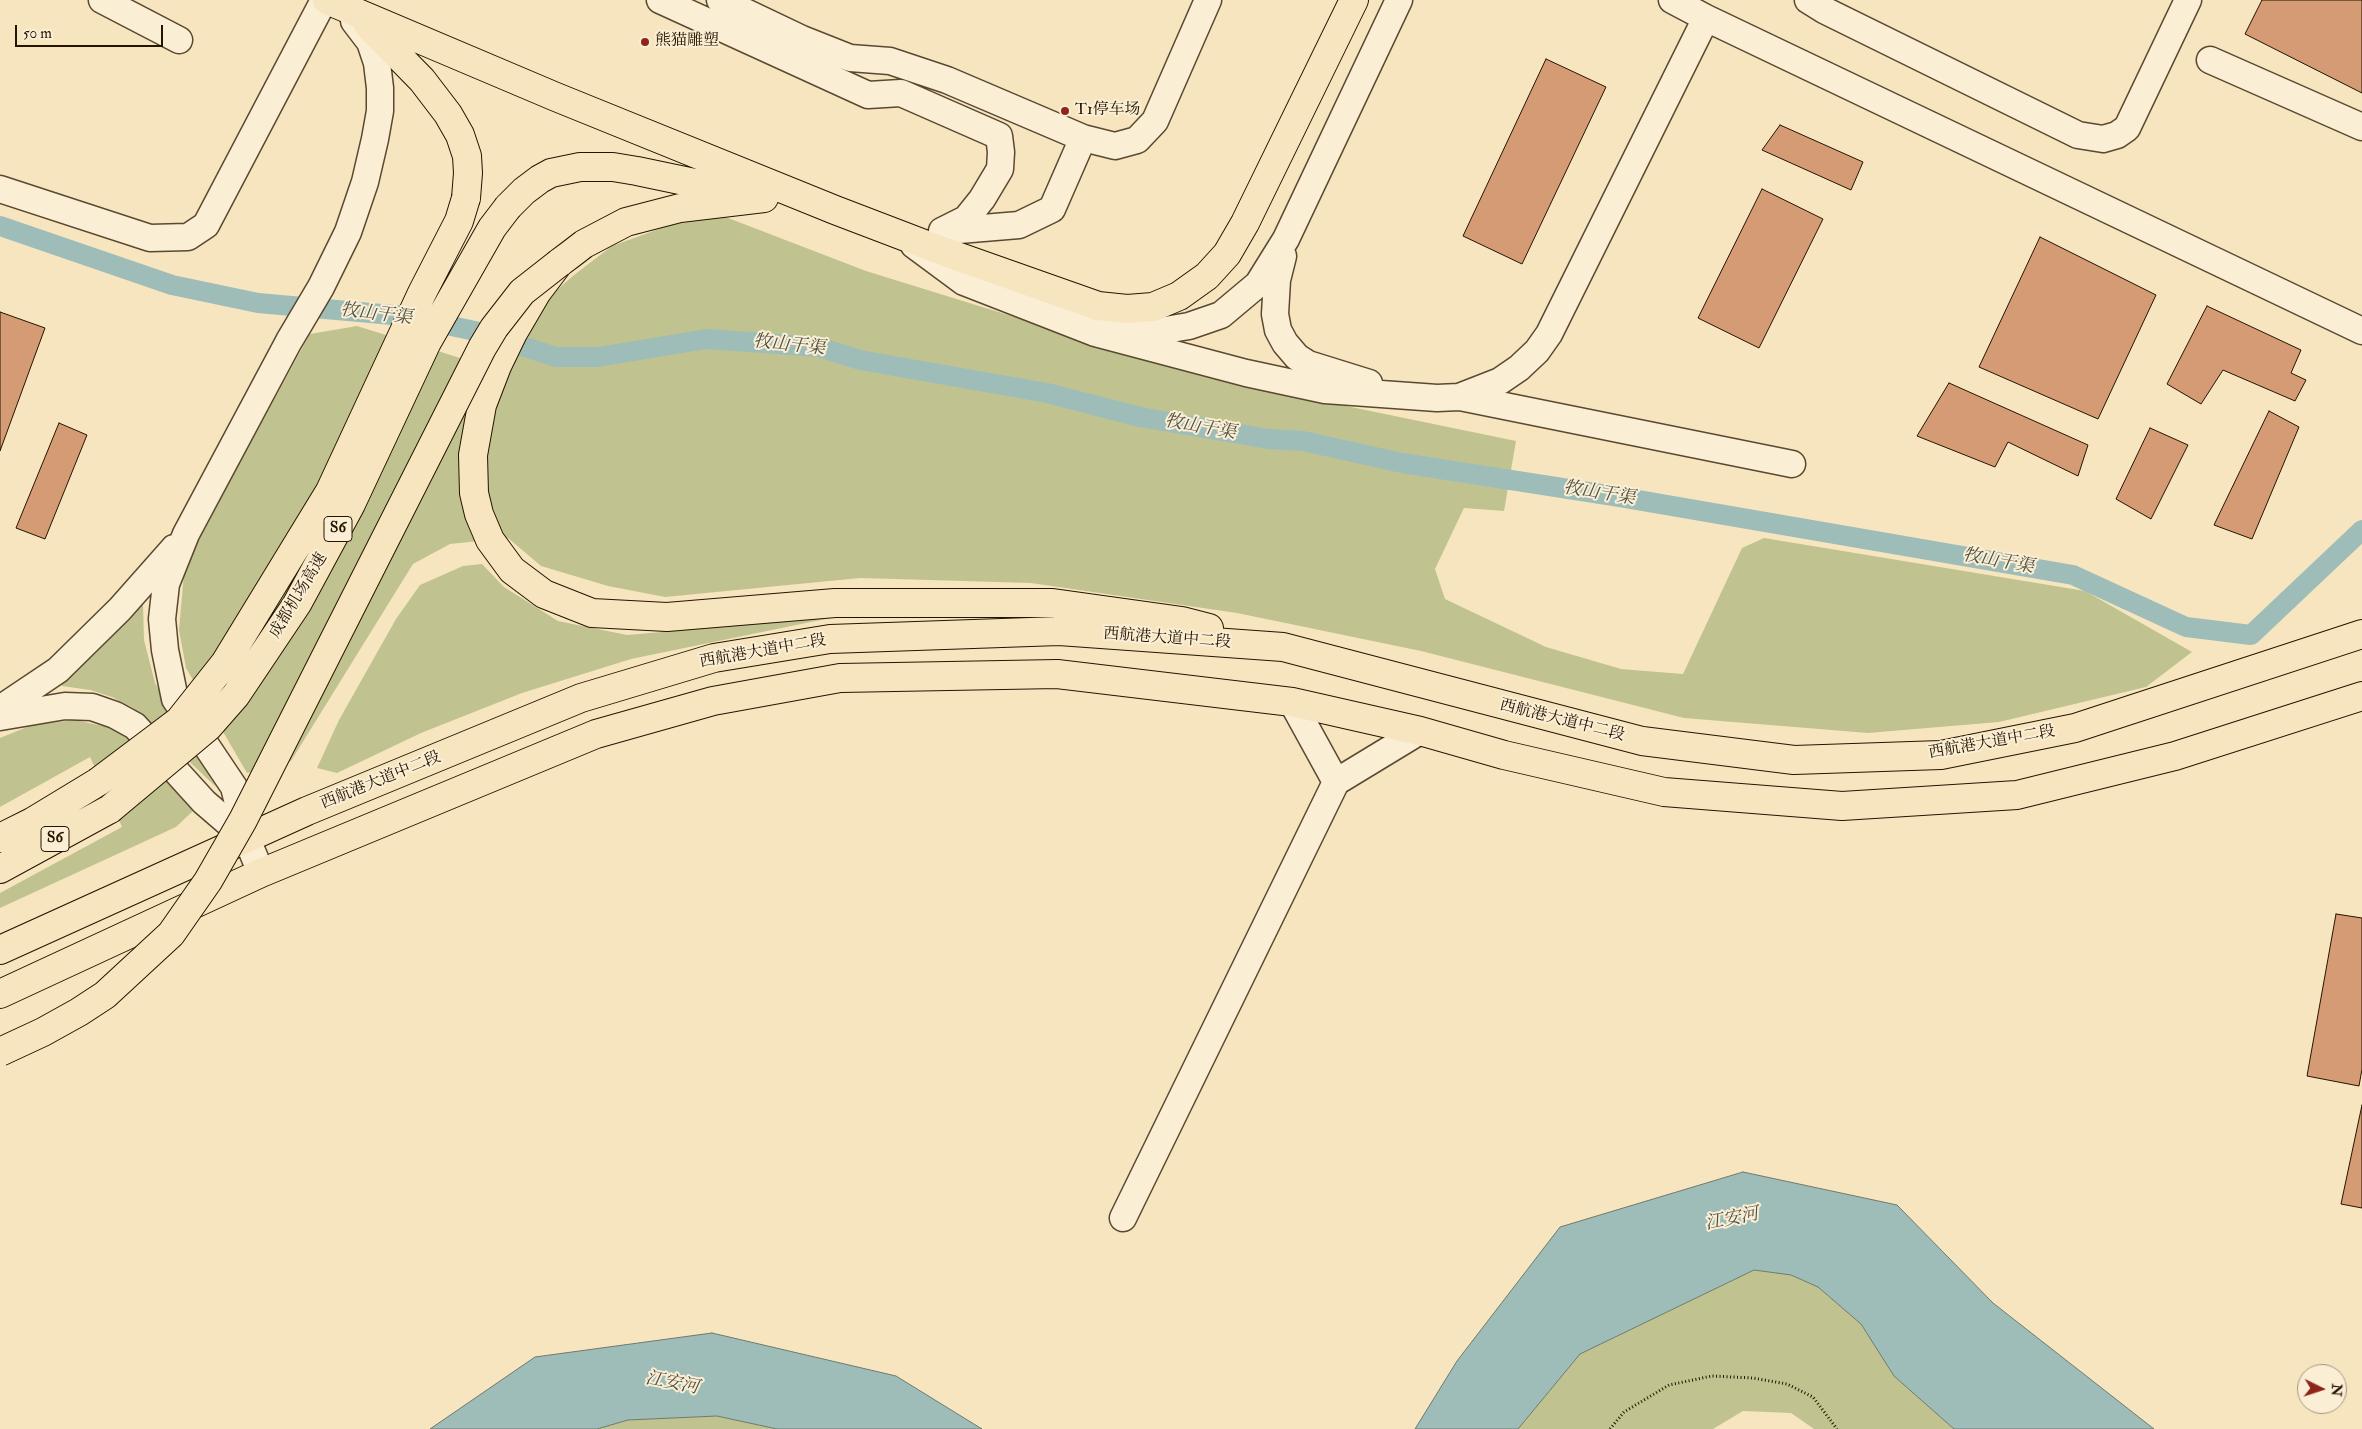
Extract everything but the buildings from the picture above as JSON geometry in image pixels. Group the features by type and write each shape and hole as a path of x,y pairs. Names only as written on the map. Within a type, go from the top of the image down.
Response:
{"main road":[{"path":"339,6 556,97 880,226 1098,306 1127,309 1153,307 1193,287 1217,266 1245,223 1354,0"},
{"name":"成都机场高速","path":"0,838 32,822 98,782 179,721 225,663 330,492 418,301 459,221 466,198 468,173 467,156 460,135 448,114 416,74 339,6"},
{"name":"成都机场高速","path":"0,869 110,809 208,727 236,695 297,604 351,504 432,334 492,228 508,206 524,191 551,173 588,166 637,171 764,198 880,226"},
{"path":"0,1052 50,1028 105,995 134,970 176,927 208,881 242,820 482,348 494,328 522,292 584,244 615,227 638,218 696,206 764,198"},
{"path":"559,264 538,292 513,332 482,405 477,427 472,476 479,514 490,540 512,570 544,594 592,613 667,617 835,603 1053,603 1182,621 1283,647"},
{"name":"西航港大道中二段","path":"0,950 307,811 581,698 714,658 830,639 1059,631 1283,647 1642,741 1794,760 1941,755 2075,728 2362,634"},
{"path":"0,994 261,873 596,734 713,700 840,678 1057,674 1292,702 1420,731 1504,755 1664,792 1842,806 2017,795 2175,756 2362,696"}],"street":[{"path":"102,0 178,40"},
{"path":"660,0 868,95 901,93 999,136 1000,168 991,184 966,219 942,231"},
{"path":"720,0 802,39 850,58 890,60 947,80 1083,138 1114,146 1136,140 1155,122 1208,0"},
{"path":"1095,333 1159,331 1189,326 1221,315 1258,284 1286,239 1399,0"},
{"path":"1672,0 1706,18 2362,331"},
{"path":"1808,0 1824,10 2078,135 2103,140 2118,135 2127,128 2188,0"},
{"path":"0,189 150,238 188,237 206,225 339,6 370,42 377,63 380,111 365,182 348,232 321,287 289,342 186,534 166,584 162,619 170,678 175,699 234,786 247,839 261,873"},
{"path":"880,226 964,282 1095,333 1246,373 1325,390 1437,398 1459,397 1477,392 1506,377 1537,351 1549,334 1706,18"},
{"path":"2210,60 2362,127"},
{"path":"880,226 942,231 1018,225 1052,209 1083,138"},
{"path":"1286,239 1277,280 1275,314 1278,330 1290,350 1308,364 1406,395"},
{"path":"1459,397 1792,464"},
{"path":"0,710 58,670 120,609 186,534"},
{"path":"1292,702 1336,782"},
{"path":"0,717 36,709 65,706 92,707 115,715 135,726 204,802 247,839"},
{"path":"1122,1218 1336,782 1420,731"}],"path":[{"path":"1610,1429 1624,1412 1669,1385 1712,1376 1753,1378 1787,1384 1813,1397 1837,1429"}],"green space":[{"path":"723,216 866,271 1215,379 1516,441 1504,511 1464,508 1435,569 1445,599 1546,647 1621,669 1683,674 1742,548 1764,538 2085,591 2192,652 2146,687 1999,722 1868,733 1684,718 1421,651 1237,613 1031,583 860,578 665,597 608,586 541,566 508,538 450,544 413,564 291,761 247,773 186,668 179,630 184,574 204,528 310,334 357,326 502,371 543,302 612,246 670,225"},
{"path":"482,564 504,587 558,621 627,635 835,617 631,659 522,693 421,733 337,773 317,768 339,720 396,619 420,585 463,566"},
{"path":"143,603 144,640 155,683 216,787 133,708 112,697 90,690 62,686 62,681"},
{"path":"75,720 121,730 194,810 176,827 0,908 0,893 122,827 90,757 0,807 0,738 32,725"},
{"path":"1754,1270 1791,1275 1818,1287 1861,1324 1894,1376 1954,1429 1814,1429 1791,1413 1743,1411 1713,1429 1518,1429 1580,1354"},
{"path":"717,1416 776,1429 597,1429 628,1420"}],"water":[{"name":"江安河","path":"1743,1172 1897,1205 1993,1303 2154,1429 1954,1429 1894,1376 1861,1324 1818,1287 1791,1275 1754,1270 1580,1354 1518,1429 1415,1429 1457,1361 1560,1227"},
{"name":"江安河","path":"712,1333 896,1376 982,1429 777,1429 717,1416 628,1420 597,1429 430,1429 535,1357"}],"waterway":[{"name":"牧山干渠","path":"0,226 172,285 258,303 404,316 475,331 556,357 598,357 707,339 819,347 860,360 1047,393 1140,417 1268,439 1303,441 1402,463 1620,497 2073,575 2186,627 2251,635 2362,530"}],"place":[{"name":"熊猫雕塑","path":"645,42"},
{"name":"T1停车场","path":"1065,111"}]}
